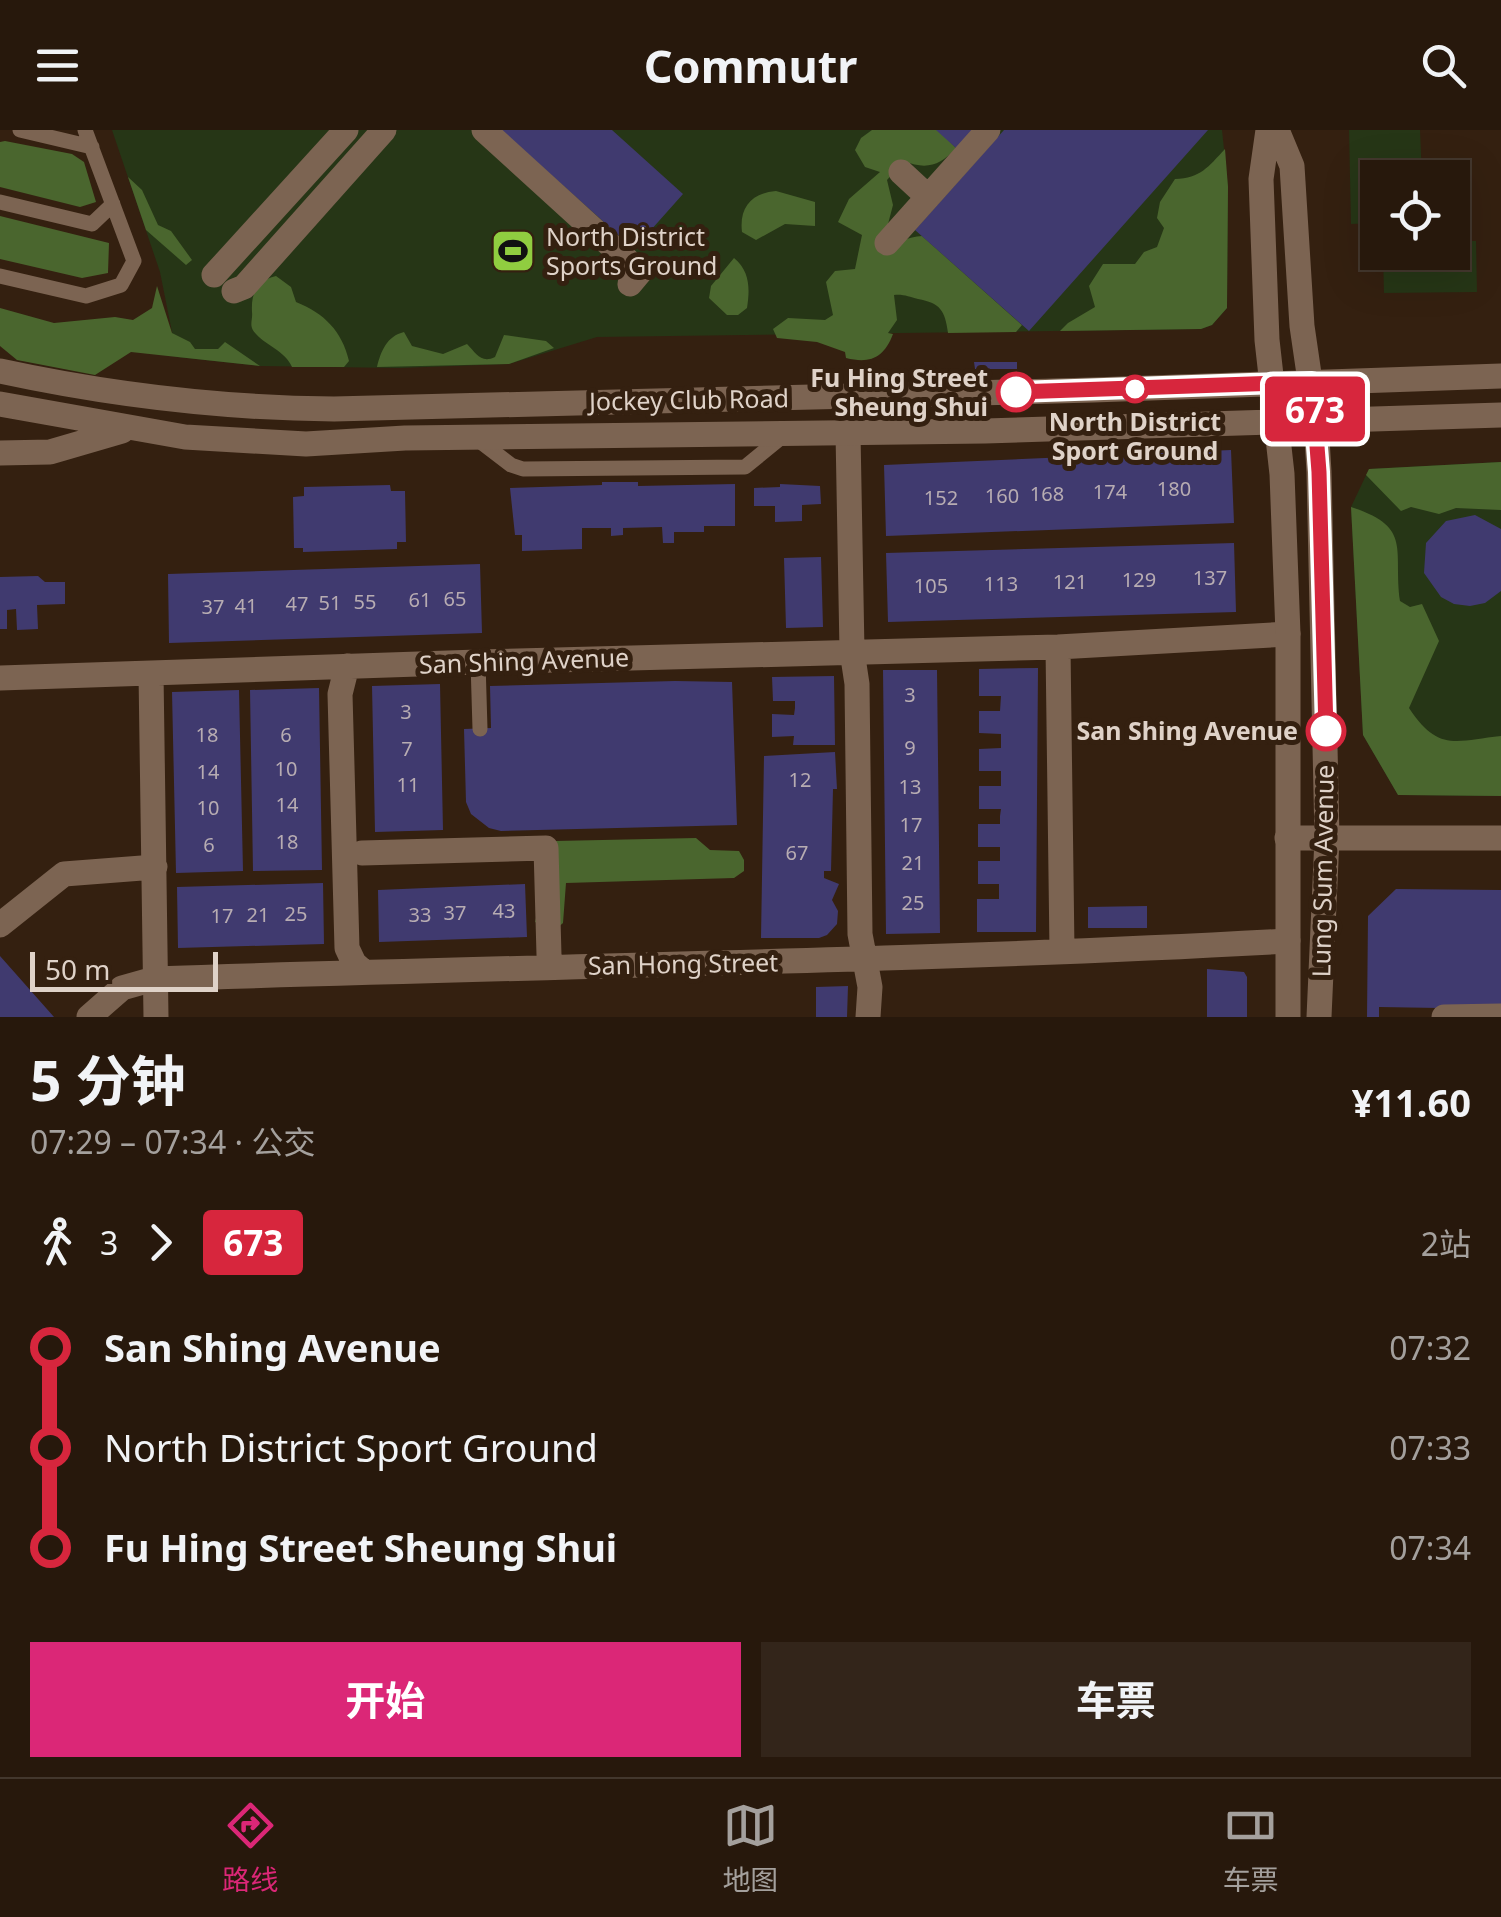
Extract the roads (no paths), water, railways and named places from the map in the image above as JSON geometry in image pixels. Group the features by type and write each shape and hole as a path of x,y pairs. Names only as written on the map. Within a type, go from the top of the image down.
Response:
{"street":[{"path":"346,130 224,283 244,287 384,130"},
{"path":"484,130 640,272 630,284"},
{"path":"887,242 988,130"},
{"name":"Lung Sum Avenue","path":"1268,130 1260,179 1270,384 1282,474 1288,634 1288,1017"},
{"name":"Lung Sum Avenue","path":"1277,130 1292,166 1302,326 1316,422 1327,838 1319,1017"},
{"path":"901,172 928,197"},
{"name":"Jockey Club Road","path":"0,370 152,399 297,408 1501,376"},
{"name":"Jockey Club Road","path":"0,404 126,429 287,444 1501,415"},
{"name":"Jockey Club Road","path":"0,453 50,452 126,429"},
{"path":"848,433 852,651 857,684 863,960 870,987 868,1017"},
{"name":"San Shing Avenue","path":"0,678 1058,647 1288,634"},
{"path":"1058,647 1062,952"},
{"path":"346,666 340,694 347,948 363,971"},
{"path":"151,673 156,1017"},
{"path":"1287,838 1501,838"},
{"path":"362,853 546,848 549,955"},
{"path":"0,925 64,874 155,867"},
{"name":"San Hong Street","path":"89,1017 122,988 154,979 863,960 1288,942"},
{"path":"1444,1017 1501,1016"}],"lane":[{"path":"20,130 92,146"},
{"path":"0,276 86,296 120,284 134,260 86,130"},
{"path":"0,202 92,224 113,204"},
{"path":"478,662 480,729"}],"place":[{"name":"North District Sports Ground","path":"513,251"},
{"name":"North District Sport Ground","path":"1135,389"},
{"name":"Fu Hing Street Sheung Shui","path":"1016,392"},
{"name":"San Shing Avenue","path":"1326,731"}]}
